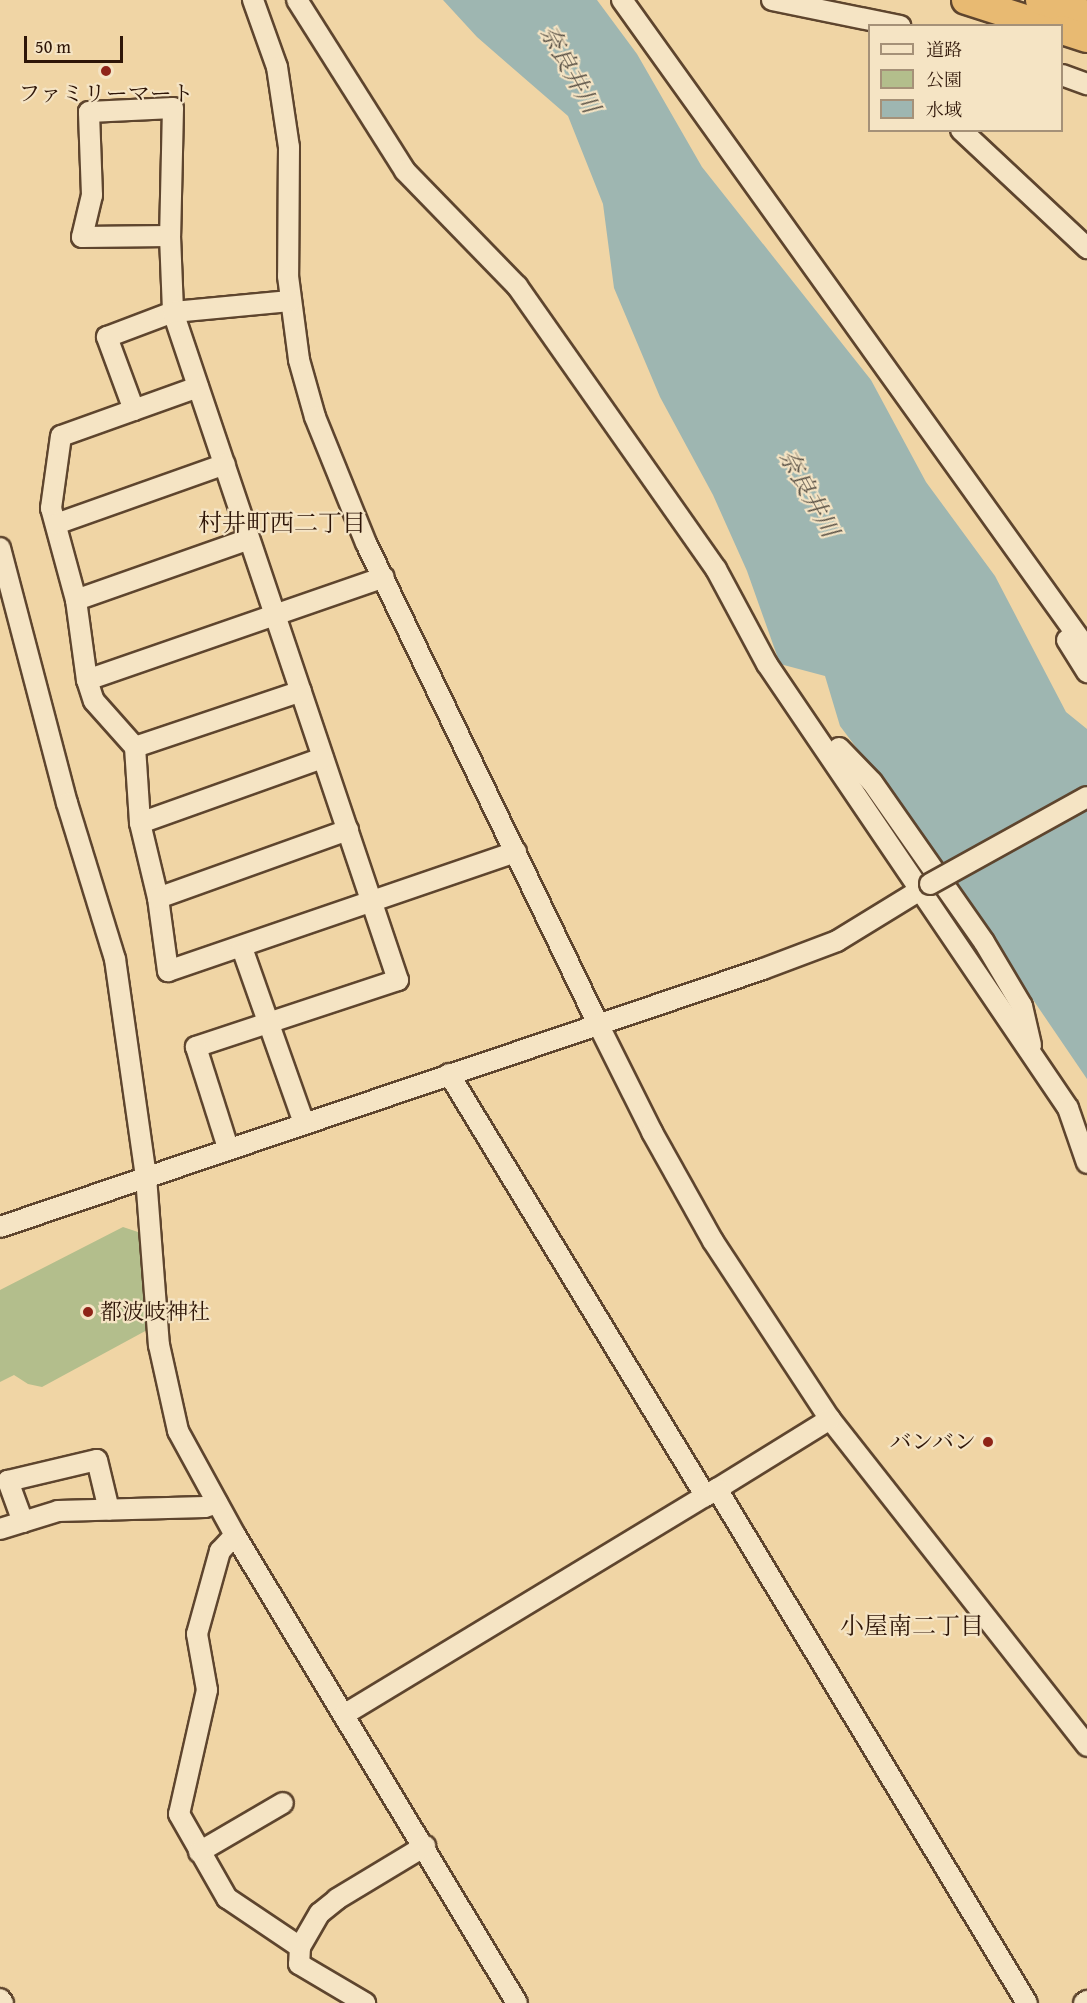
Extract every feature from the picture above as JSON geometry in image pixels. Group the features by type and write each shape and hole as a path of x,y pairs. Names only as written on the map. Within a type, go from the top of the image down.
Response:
{"highway":[{"path":"966,0 1041,24"},
{"path":"1040,0 1087,15"},
{"path":"1063,30 1087,38"}],"street":[{"path":"253,0 277,66 289,147 290,301 299,360 315,417 343,490 384,577 598,1024 652,1132 713,1241 830,1419 1087,1746"},
{"path":"297,0 405,171 517,286 716,569 767,664 926,887 1068,1108 1087,1163"},
{"path":"622,0 1087,650"},
{"path":"772,0 860,15 893,24"},
{"path":"1063,75 1087,84"},
{"path":"170,236 82,237 92,195 89,112 173,108 170,236 173,312 398,980 196,1047 228,1148"},
{"path":"963,132 1087,248"},
{"path":"134,410 106,337 173,312 290,301"},
{"path":"198,387 61,436 51,508 76,600 87,680 94,701 135,747 140,823 158,898 168,971 242,948 516,852"},
{"path":"56,524 225,464"},
{"path":"76,600 249,539"},
{"path":"0,548 67,803 115,959 146,1177 159,1345 171,1404 183,1441 235,1535 425,1846 517,2003"},
{"path":"87,680 384,577"},
{"path":"1036,579 1038,592 1087,672"},
{"path":"135,747 301,691"},
{"path":"821,738 833,743 872,782 937,870 1022,1006 1031,1033 1031,1051"},
{"path":"140,823 323,758"},
{"path":"0,1227 837,941 926,887 1087,797"},
{"path":"158,898 348,831"},
{"path":"242,948 271,1023 304,1123"},
{"path":"449,1074 1027,2003"},
{"path":"345,1714 830,1419"},
{"path":"22,1522 8,1481 97,1460 109,1510"},
{"path":"0,1529 58,1511 205,1508 217,1503"},
{"path":"235,1535 220,1551 197,1634 207,1690 179,1814 227,1898 300,1947"},
{"path":"199,1852 283,1803"},
{"path":"365,2003 299,1964 300,1947 320,1913 337,1899 425,1846"},
{"path":"0,1999 3,2003"}],"green space":[{"path":"123,1227 138,1232 143,1241 149,1329 42,1387 28,1384 14,1375 0,1382 0,1290"}],"water":[{"name":"奈良井川","path":"443,0 597,0 637,54 702,167 871,380 926,482 995,576 1066,712 1087,729 1087,1079 910,819 840,726 825,676 780,664 747,571 713,495 660,397 614,288 603,204 568,116 477,37"}],"place":[{"name":"ファミリーマート","path":"106,71"},
{"name":"都波岐神社","path":"88,1312"},
{"name":"バンバン","path":"988,1442"}],"district":[{"name":"村井町西二丁目","path":"282,523"},
{"name":"小屋南二丁目","path":"912,1626"}]}
